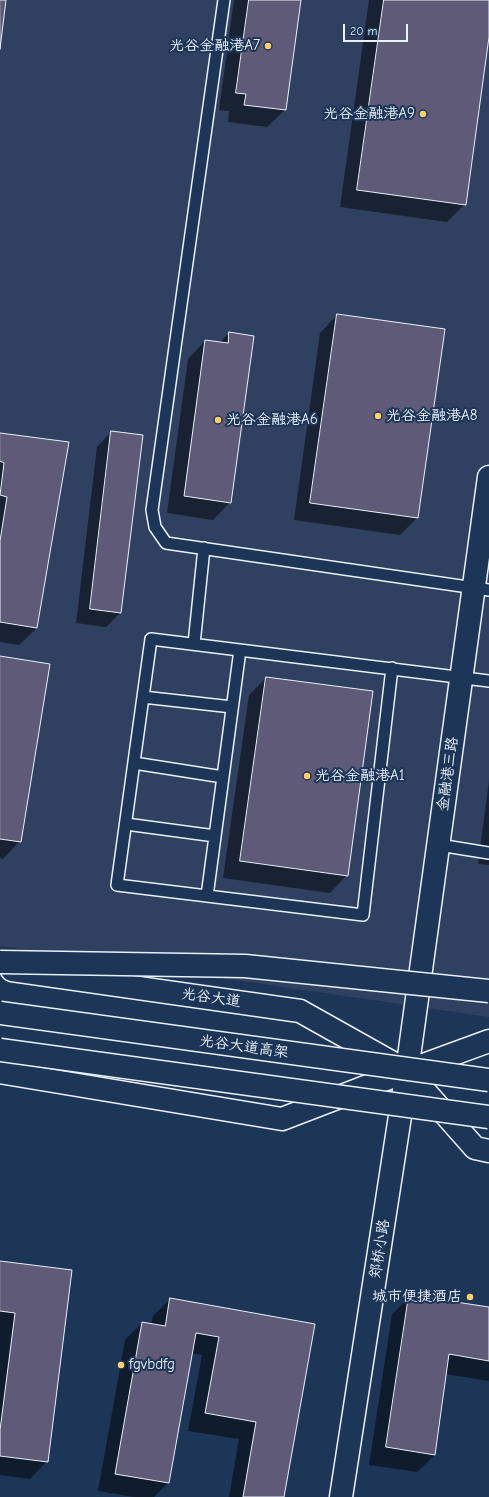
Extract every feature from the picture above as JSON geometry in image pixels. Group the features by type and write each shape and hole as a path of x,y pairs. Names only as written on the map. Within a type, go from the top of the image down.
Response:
{"main road":[{"name":"金融港三路","path":"407,1071 462,677 482,589 489,477"},
{"path":"0,962 245,966 489,991"},
{"name":"光谷大道","path":"0,968 300,1011 407,1071 475,1148 489,1151"},
{"name":"光谷大道高架","path":"0,1013 489,1080"},
{"path":"0,1072 282,1120 407,1071 489,1041"},
{"path":"0,1050 489,1117"},
{"name":"郑桥小路","path":"341,1497 407,1071"}],"lane":[{"path":"224,0 152,510 155,527 166,543 482,589"},
{"path":"194,644 204,548"},
{"path":"392,668 363,915 117,884 151,639 392,668 489,681"},
{"path":"207,896 240,650"},
{"path":"143,697 232,707"},
{"path":"134,763 223,777"},
{"path":"126,824 215,836"},
{"path":"439,845 489,853"}],"shaded area":[{"path":"0,0 489,0 489,1017 0,946"}],"building":[{"path":"0,0 6,0 0,49"},
{"name":"光谷金融港A7","path":"249,0 301,0 286,110 244,105 246,94 236,93"},
{"name":"光谷金融港A9","path":"384,0 489,0 489,37 466,205 357,190"},
{"name":"光谷金融港A8","path":"337,314 445,329 418,518 310,503"},
{"name":"光谷金融港A6","path":"229,332 254,336 231,503 184,496 205,340 228,343"},
{"path":"111,431 143,435 121,613 90,609"},
{"path":"0,433 69,442 37,628 0,622 0,541 7,497 0,495 4,463 0,461"},
{"path":"0,656 50,664 21,842 0,839"},
{"name":"光谷金融港A1","path":"266,677 373,691 348,876 240,861"},
{"path":"0,1261 72,1270 48,1462 0,1456 0,1430 15,1313 0,1311"},
{"path":"409,1295 489,1307 489,1361 449,1354 435,1455 386,1447"},
{"path":"170,1298 315,1324 284,1497 243,1497 256,1422 205,1413 219,1337 196,1333 169,1483 115,1474 142,1322 165,1326"}],"place":[{"name":"光谷金融港A7","path":"268,46"},
{"name":"光谷金融港A9","path":"423,114"},
{"name":"光谷金融港A8","path":"378,416"},
{"name":"光谷金融港A6","path":"218,420"},
{"name":"光谷金融港A1","path":"307,776"},
{"name":"城市便捷酒店","path":"470,1297"},
{"name":"fgvbdfg","path":"121,1365"}]}
